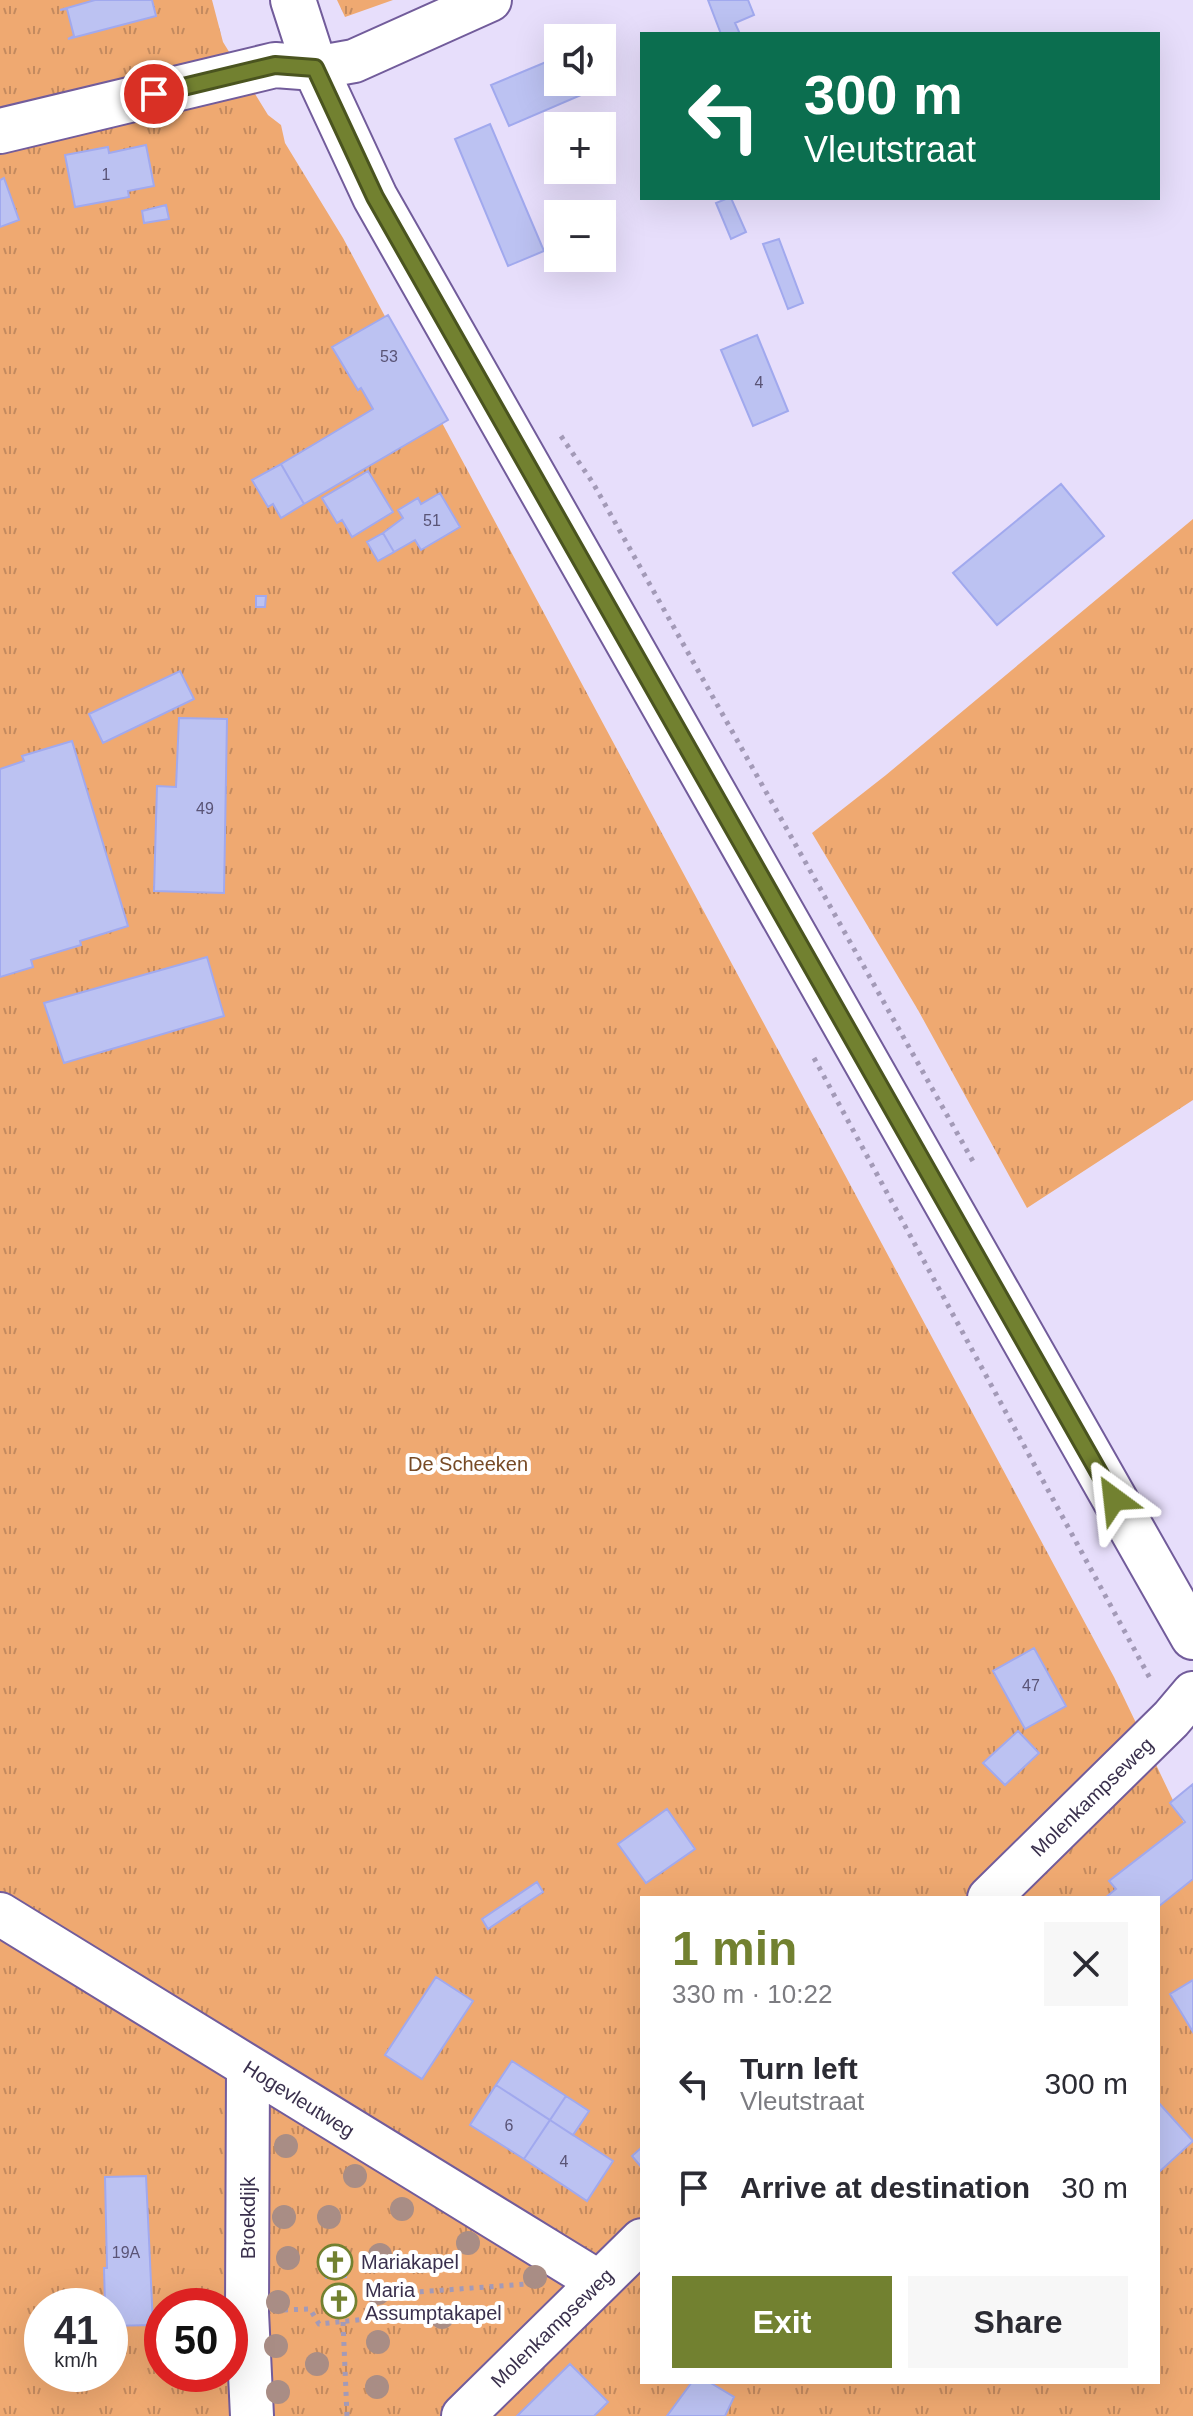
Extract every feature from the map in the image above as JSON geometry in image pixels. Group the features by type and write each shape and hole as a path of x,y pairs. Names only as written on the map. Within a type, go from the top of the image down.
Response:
{"main road":[{"path":"293,0 315,68 375,197 1193,1637"},
{"path":"0,131 275,65 315,68"}],"street":[{"path":"315,68 354,61 490,0"},
{"name":"Molenkampseweg","path":"991,1896 1171,1719 1193,1693"},
{"name":"Hogevleutweg","path":"0,1914 248,2068 584,2295"},
{"name":"Broekdijk","path":"247,2288 248,2068"},
{"name":"Molenkampseweg","path":"463,2416 640,2242"},
{"name":"Broekdijk","path":"248,2333 252,2416"}],"path":[{"path":"248,2312 310,2309 319,2324 366,2319 377,2295 526,2284 584,2295"},
{"path":"343,2322 347,2416"}],"green space":[{"name":"De Scheeken","path":"0,0 212,0 223,42 268,115 281,125 285,143 343,238 1114,1677 1193,1842 1193,2416 0,2416"},
{"path":"337,0 393,0 345,17"},
{"path":"1193,519 1193,1100 1027,1208 918,1010 812,833"}],"building":[{"path":"95,0 152,0 156,16 68,39 74,36 67,9 60,10"},
{"path":"708,0 748,0 754,15 735,23 739,32 720,32"},
{"path":"544,63 544,96 579,96 509,126 491,85"},
{"path":"490,124 544,251 508,266 455,139"},
{"path":"146,145 154,186 128,191 129,197 75,207 65,155 108,147 109,153"},
{"path":"4,178 19,220 0,227 0,180"},
{"path":"732,200 746,232 731,239 716,203"},
{"path":"166,205 169,219 144,223 142,211"},
{"path":"779,239 803,303 788,309 763,244"},
{"path":"388,315 448,420 304,504 281,464 373,409 332,347"},
{"path":"757,335 788,411 753,426 721,350"},
{"path":"281,464 304,504 281,518 273,504 268,507 252,480"},
{"path":"368,471 393,512 352,537 342,520 337,523 322,498"},
{"path":"1061,484 1104,536 997,625 953,573"},
{"path":"440,493 460,527 421,550 415,540 394,552 383,533 403,518 398,510 418,498 421,504"},
{"path":"383,533 394,552 378,561 367,542"},
{"path":"256,596 266,596 265,607 256,607"},
{"path":"180,671 194,699 103,743 89,714"},
{"path":"179,718 227,719 224,893 154,891 157,786 176,787"},
{"path":"72,741 128,926 31,960 33,967 0,977 0,769 24,761 22,756"},
{"path":"207,957 224,1016 64,1063 44,1003"},
{"path":"1034,1648 1066,1706 1025,1729 993,1671"},
{"path":"1018,1731 1039,1753 1005,1785 983,1763"},
{"path":"1193,1784 1193,1879 1160,1905 1160,1896 1107,1896 1116,1889 1109,1881 1185,1822 1170,1803"},
{"path":"667,1809 695,1849 646,1883 618,1844"},
{"path":"537,1882 543,1892 488,1929 482,1919"},
{"path":"436,1977 473,2001 422,2079 385,2055"},
{"path":"1193,1980 1193,2032 1170,1994"},
{"path":"512,2061 566,2096 550,2120 496,2085"},
{"path":"496,2085 550,2120 524,2159 470,2125"},
{"path":"566,2096 589,2111 573,2135 550,2120"},
{"path":"1160,2104 1193,2141 1160,2171"},
{"path":"550,2120 613,2161 587,2201 524,2159"},
{"path":"640,2149 640,2166 632,2156"},
{"path":"146,2176 151,2288 144,2288 144,2325 128,2326 128,2288 105,2288 105,2177"},
{"name":"Mariakapel","path":"345,2254 346,2277 326,2278 325,2255"},
{"path":"570,2364 608,2402 594,2416 517,2416"},
{"path":"691,2384 712,2384 734,2397 725,2416 667,2416"}],"place":[{"name":"Mariakapel","path":"335,2262"},
{"name":"Maria Assumptakapel","path":"339,2301"}],"route":[{"path":"154,94 275,65 315,68 375,197 1114,1499"}]}
